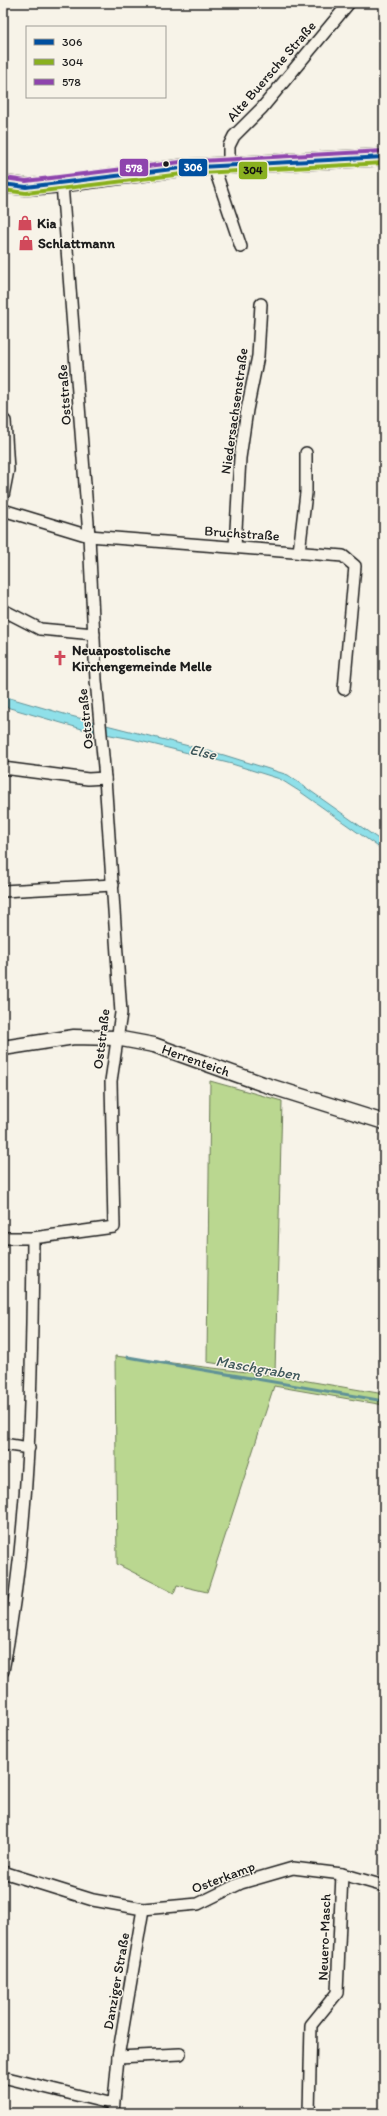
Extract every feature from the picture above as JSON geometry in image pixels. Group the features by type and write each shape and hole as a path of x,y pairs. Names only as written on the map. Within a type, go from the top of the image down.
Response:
{"main road":[{"path":"3,184 26,186 62,184 181,168 384,156"}],"street":[{"name":"Alte Buersche Straße","path":"223,165 234,136 262,108 349,3"},
{"path":"223,165 217,176 241,247"},
{"name":"Oststraße","path":"33,1238 114,1227 111,1080 116,1038 121,1013 103,746 96,680 90,536 62,184"},
{"name":"Niedersachsenstraße","path":"236,547 240,458 247,410 258,356 261,304"},
{"path":"3,496 8,470 5,421"},
{"path":"299,552 306,493 306,453"},
{"name":"Bruchstraße","path":"3,510 90,536 343,556 355,566 344,689"},
{"path":"3,610 40,629 94,634"},
{"path":"3,768 88,779 105,778"},
{"path":"3,891 113,885"},
{"name":"Herrenteich","path":"3,1048 74,1037 116,1038 154,1045 263,1084 384,1122"},
{"path":"3,1238 33,1238 32,1368 29,1448 8,1612 3,1671"},
{"path":"3,1444 29,1448"},
{"name":"Osterkamp","path":"3,1872 93,1900 143,1910 198,1904 241,1883 293,1868 342,1874 384,1886"},
{"name":"Neuero-Masch","path":"309,2113 311,2025 337,1992 342,1874"},
{"name":"Danziger Straße","path":"3,2078 113,2108 118,2057 143,1910"},
{"path":"118,2057 180,2054"}],"green space":[{"path":"210,1081 282,1101 275,1373 207,1362"},
{"path":"115,1356 278,1376 384,1394 384,1405 274,1386 207,1592 177,1585 174,1593 117,1564"}],"water":[{"name":"Else","path":"3,696 71,716 224,755 288,775 384,843 384,851 280,779 232,764 132,739 89,731 3,706"}],"waterway":[{"name":"Maschgraben","path":"128,1357 384,1401"}],"transit line":[{"name":"578","path":"4,178 26,181 181,162 384,151"},
{"name":"306","path":"3,184 26,187 181,168 384,157"},
{"name":"304","path":"3,190 26,193 182,174 384,163"}],"place":[{"name":"Kia","path":"25,223"},
{"name":"Schlattmann","path":"26,243"},
{"name":"Neuapostolische Kirchengemeinde Melle","path":"60,658"}]}
